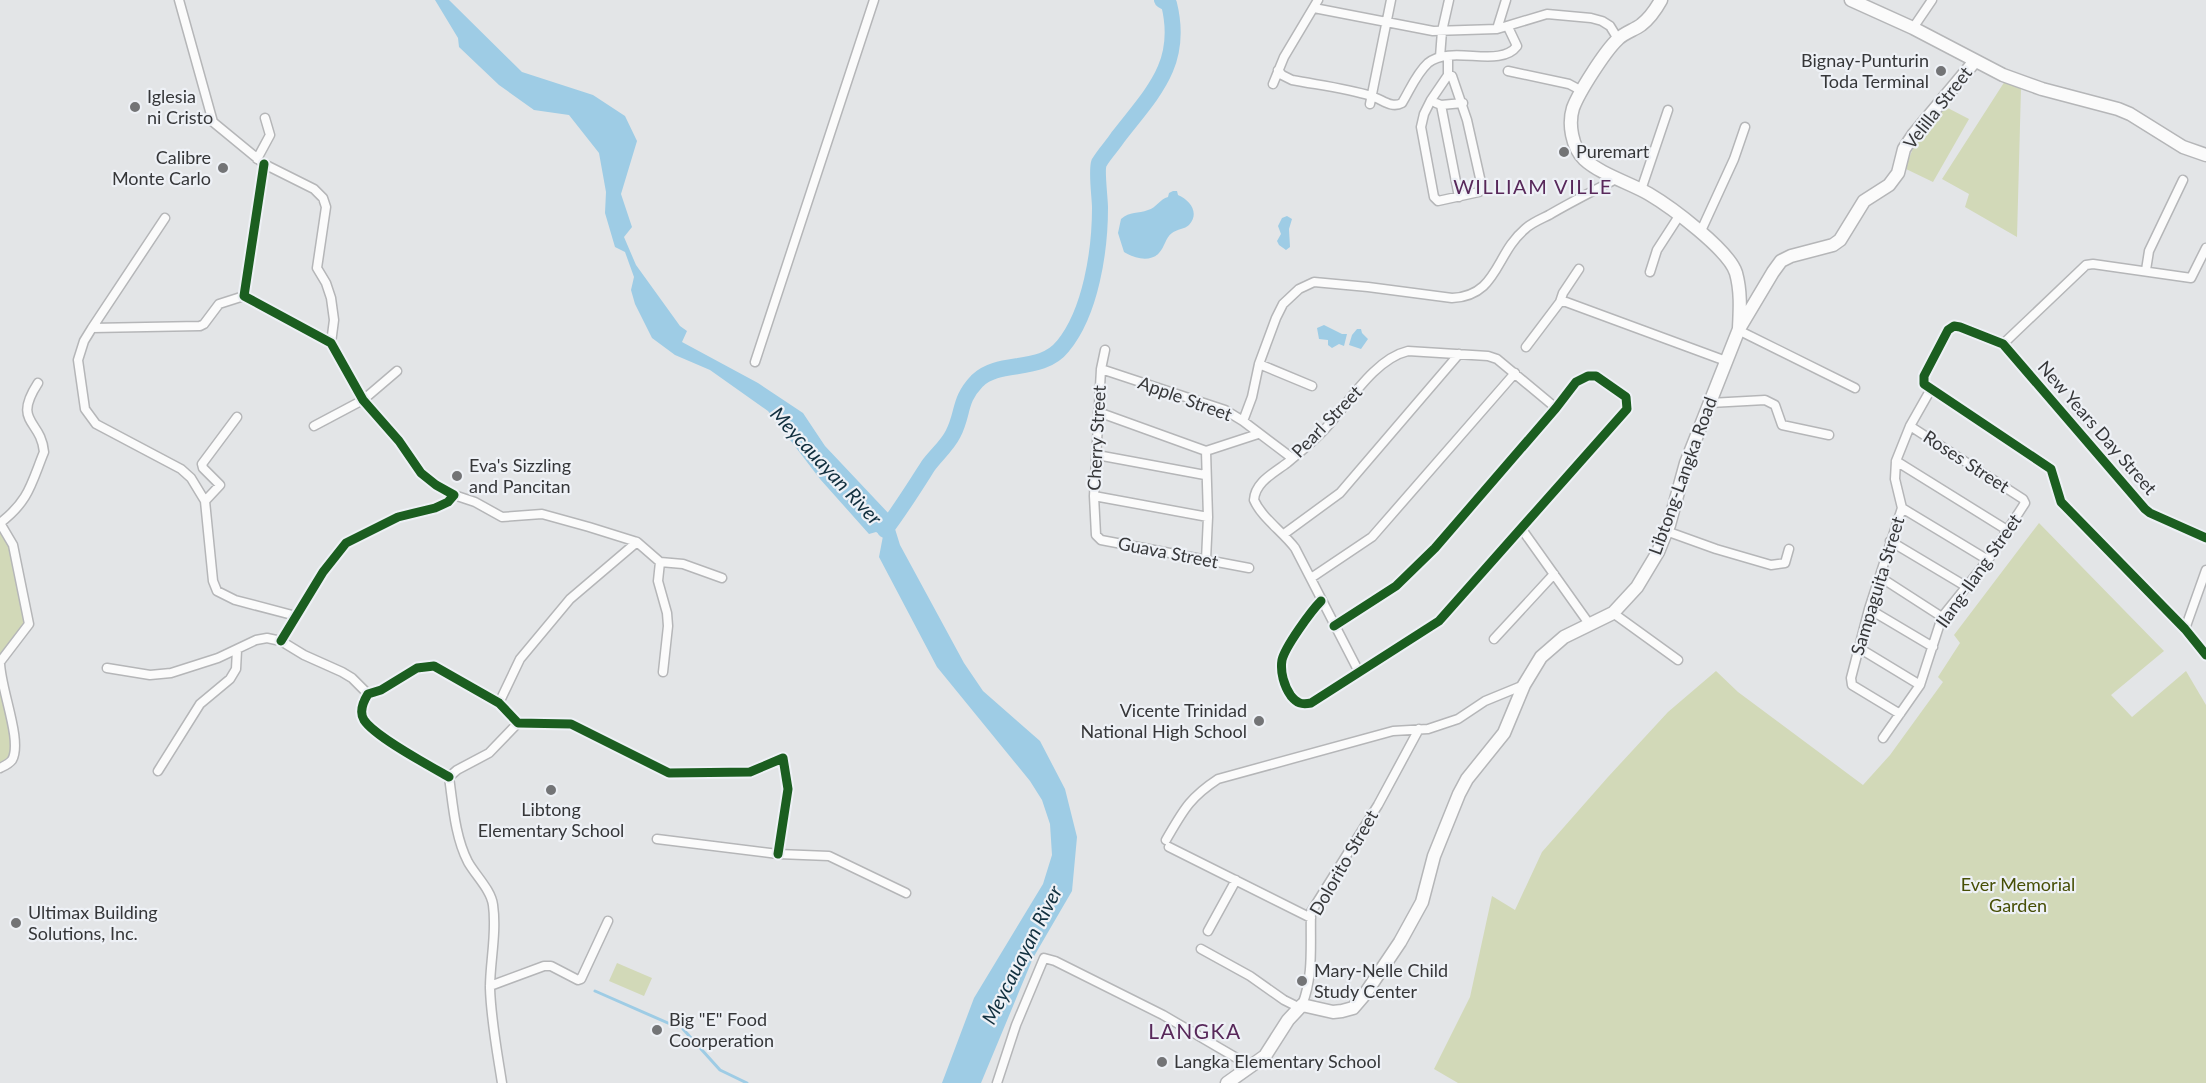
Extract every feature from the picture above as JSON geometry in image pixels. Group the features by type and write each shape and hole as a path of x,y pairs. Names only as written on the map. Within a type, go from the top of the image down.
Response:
{"main road":[{"path":"1661,0 1642,24 1618,39 1582,91 1573,109 1571,127 1575,146 1584,159 1641,190 1679,216 1730,261 1736,272 1740,300 1739,329"},
{"path":"1851,0 1913,28 2024,84 2118,109 2183,147 2206,155"},
{"name":"Velilla Street","path":"1739,329 1781,261 1791,256 1833,245 1840,240 1864,201 1889,185 1898,173 1905,149 1914,134 1975,61"},
{"name":"Libtong-Langka Road","path":"1300,1006 1333,1012 1353,1008 1377,978 1422,902 1434,856 1459,794 1467,779 1504,733 1524,685 1541,657 1564,637 1613,613 1637,586 1658,552 1686,463 1739,329"},
{"path":"1227,1083 1265,1056 1288,1020 1300,1006"}],"street":[{"path":"179,0 213,122 261,162 314,189 323,198 326,207 317,268 327,283 331,298 334,320 331,343"},
{"path":"754,362 874,0"},
{"path":"1371,100 1391,0"},
{"path":"1448,75 1452,76 1462,103 1482,187 1479,192 1438,201 1434,197 1421,128 1424,114 1431,100 1448,75 1442,31 1449,0"},
{"path":"1497,29 1506,0"},
{"path":"1913,28 1932,0"},
{"path":"1273,84 1284,57 1316,4 1387,22 1442,31 1497,29 1547,14 1591,18 1610,26 1618,39"},
{"path":"1278,70 1292,80 1398,105 1402,103 1424,68 1444,56 1504,54 1515,50 1518,46 1508,27"},
{"path":"1508,71 1569,84 1582,91"},
{"path":"1431,100 1441,105 1462,103"},
{"path":"1441,105 1459,197"},
{"path":"1641,190 1668,110"},
{"path":"244,296 261,162 270,135 265,118"},
{"path":"1700,233 1734,159 1745,127"},
{"path":"1243,421 1252,397 1259,364 1283,304 1299,289 1314,282 1452,298 1466,297 1476,293 1488,282 1507,250 1525,229 1618,178"},
{"path":"2146,270 2149,251 2183,180"},
{"path":"1650,272 1657,250 1679,216"},
{"path":"165,218 84,341 78,360 85,409 96,424 181,469 190,478 205,501 213,581 217,591 235,600 296,616"},
{"path":"2206,248 2191,278 2146,270 2086,265 2003,344 1960,327 1954,326 1948,330 1924,376 1924,384 1930,389 2051,470 2061,502 2185,629 2206,655"},
{"path":"1526,347 1560,302 1563,293 1579,269"},
{"path":"92,328 200,326 219,304 244,296 331,343 363,400 399,441 421,473 436,485 502,517 542,514 637,543 660,562 683,564 722,578"},
{"path":"1560,302 1566,302 1726,361"},
{"path":"1739,329 1856,388"},
{"name":"New Years Day Street","path":"2003,344 2145,509 2206,538"},
{"name":"Cherry Street","path":"1095,528 1094,496 1098,412 1101,369 1105,350"},
{"name":"Pearl Street","path":"1359,672 1295,548 1258,509 1254,494 1259,485 1325,429 1376,370 1391,357 1408,351 1488,356 1497,359 1556,408"},
{"path":"1284,534 1340,493 1459,354"},
{"path":"1259,364 1312,386"},
{"name":"Apple Street","path":"1101,369 1225,410 1292,459"},
{"path":"314,426 363,400 397,371"},
{"path":"1311,578 1372,537 1515,373"},
{"path":"1321,601 1311,612 1282,657 1282,672 1286,689 1296,702 1303,705 1311,703 1439,621 1627,409 1626,397 1596,376 1588,376 1576,382 1435,548 1396,586 1334,626"},
{"path":"0,768 12,759 15,749 14,730 4,694 0,662 29,624 13,545 0,523 18,509 27,495 44,452 26,410 30,395 38,383"},
{"name":"Sampaguita Street","path":"1900,714 1852,685 1851,678 1869,609 1902,508 1895,479 1896,461 1910,426 1930,389"},
{"path":"1710,403 1765,400 1775,405 1782,425 1829,435"},
{"path":"1098,412 1206,451 1258,434"},
{"path":"205,501 220,485 202,464 237,417"},
{"name":"Roses Street","path":"1910,426 2023,499"},
{"path":"1206,451 1208,517 1206,560"},
{"path":"1096,455 1205,475"},
{"path":"1896,461 2007,530"},
{"path":"281,641 323,572 346,543 398,517 435,508 448,502 454,495"},
{"path":"1094,496 1208,517"},
{"name":"Ilang-Ilang Street","path":"1883,738 1920,685 1942,617 1988,560 2024,507 2023,499"},
{"path":"1902,508 1988,560"},
{"name":"Guava Street","path":"1095,528 1096,535 1101,540 1249,568"},
{"path":"1521,528 1590,625"},
{"path":"1666,531 1716,549 1775,566 1785,562 1790,549"},
{"path":"1890,541 1967,587"},
{"path":"499,703 520,659 570,598 637,543"},
{"path":"660,562 658,586 668,619 663,672"},
{"path":"2185,629 2206,570"},
{"path":"1494,639 1554,574"},
{"path":"1880,577 1942,617"},
{"path":"2197,595 2206,599"},
{"path":"1869,609 1933,647"},
{"path":"1613,613 1678,660"},
{"path":"107,668 150,675 171,673 237,650 256,640 267,638 281,641 352,678 368,694"},
{"path":"1859,648 1920,685"},
{"path":"158,771 200,704 230,679 236,669 237,650"},
{"path":"449,777 396,746 363,720 361,710 368,694 381,690 417,668 434,666 499,703 518,723 572,724 669,772 750,772 783,758 788,789 778,854"},
{"path":"1311,918 1167,843 1184,809 1196,794 1218,779 1393,731 1428,729 1458,719 1485,701 1524,685"},
{"path":"449,777 457,770 489,753 518,723"},
{"name":"Dolorito Street","path":"1300,1006 1311,970 1311,912 1377,805 1419,729"},
{"path":"449,777 454,812 464,850 492,902 493,956 490,986 493,1027 502,1083"},
{"path":"657,839 778,854 829,856 906,893"},
{"path":"1208,931 1236,880"},
{"path":"490,986 544,966 551,966 578,980 581,979 608,921"},
{"path":"1201,949 1250,976 1284,1000 1300,1006"},
{"path":"997,1083 1016,1025 1044,958 1163,1015 1252,1067"}],"green space":[{"path":"2005,81 2021,88 2017,237 1965,207 1969,194 1942,179"},
{"path":"1942,105 1969,119 1933,182 1906,169 1916,143"},
{"path":"0,523 13,545 29,624 0,662"},
{"name":"Ever Memorial Garden","path":"2039,523 2164,651 2111,695 2132,717 2186,671 2206,705 2206,1083 1458,1083 1434,1069 1470,997 1492,896 1515,910 1542,852 1668,712 1716,671 1738,692 1863,785 1890,755 1943,682 1938,677 1960,643 1954,635"},
{"path":"0,662 14,730 12,759 0,768"},
{"path":"617,963 652,978 644,996 609,981"}],"water":[{"name":"Meycauayan River","path":"435,0 449,0 522,72 593,95 625,116 637,141 621,194 632,227 624,237 636,265 680,326 687,331 682,342 758,383 803,413 825,446 891,516 900,545 964,663 983,691 1040,741 1065,789 1077,837 1072,891 1033,958 981,1083 942,1083 974,998 1043,884 1052,855 1050,824 1042,800 1030,781 937,667 879,557 883,536 876,532 869,534 820,479 768,411 710,370 675,355 652,338 635,304 631,290 634,277 625,252 615,247 605,213 606,192 599,153 569,115 534,110 499,85 459,47 458,38"},
{"path":"1173,191 1177,191 1178,195 1192,207 1194,216 1189,225 1172,233 1159,253 1151,258 1137,258 1124,252 1118,233 1121,219 1151,209"},
{"path":"1287,216 1292,219 1289,229 1290,247 1286,250 1277,241 1281,234 1278,226 1282,218"},
{"path":"1324,325 1342,334 1347,334 1344,346 1339,344 1332,348 1328,345 1328,340 1319,339 1317,328"},
{"path":"1357,329 1361,329 1368,339 1361,349 1349,345"}],"waterway":[{"name":"Meycauayan River","path":"885,530 928,466 951,438 964,401 977,381 997,370 1032,364 1054,355 1073,332 1087,298 1096,261 1100,225 1099,163 1153,91 1168,61 1173,25 1169,4 1162,0"},
{"path":"595,991 677,1027"},
{"path":"683,1029 720,1070 747,1083"}],"cycle path":[{"path":"264,164 244,296 331,343 363,400 399,441 421,473 454,495 448,502 435,508 398,517 346,543 323,572 281,641"},
{"path":"2206,538 2145,509 2003,344 1960,327 1954,326 1948,330 1924,376 1924,384 2051,469 2061,502 2185,629 2206,655"},
{"path":"1321,601 1299,629 1282,660 1282,674 1286,688 1291,696 1302,704 1311,703 1439,621 1627,409 1626,397 1596,376 1588,376 1576,382 1435,548 1396,586 1334,626"},
{"path":"449,777 404,751 370,727 362,714 363,704 368,694 381,690 417,668 434,666 499,703 518,723 571,724 669,773 750,772 783,758 788,789 778,854"}],"place":[{"name":"Bignay-Punturin Toda Terminal","path":"1941,71"},
{"name":"Iglesia ni Cristo","path":"135,107"},
{"name":"Puremart","path":"1564,152"},
{"name":"Calibre Monte Carlo","path":"223,168"},
{"name":"Eva's Sizzling and Pancitan","path":"457,476"},
{"name":"Vicente Trinidad National High School","path":"1259,721"},
{"name":"Libtong Elementary School","path":"551,790"},
{"name":"Ultimax Building Solutions, Inc.","path":"16,923"},
{"name":"Mary-Nelle Child Study Center","path":"1302,981"},
{"name":"Big \"E\" Food Coorperation","path":"657,1030"},
{"name":"Langka Elementary School","path":"1162,1062"}],"district":[{"name":"WILLIAM VILLE","path":"1533,187"},
{"name":"LANGKA","path":"1195,1032"}]}
